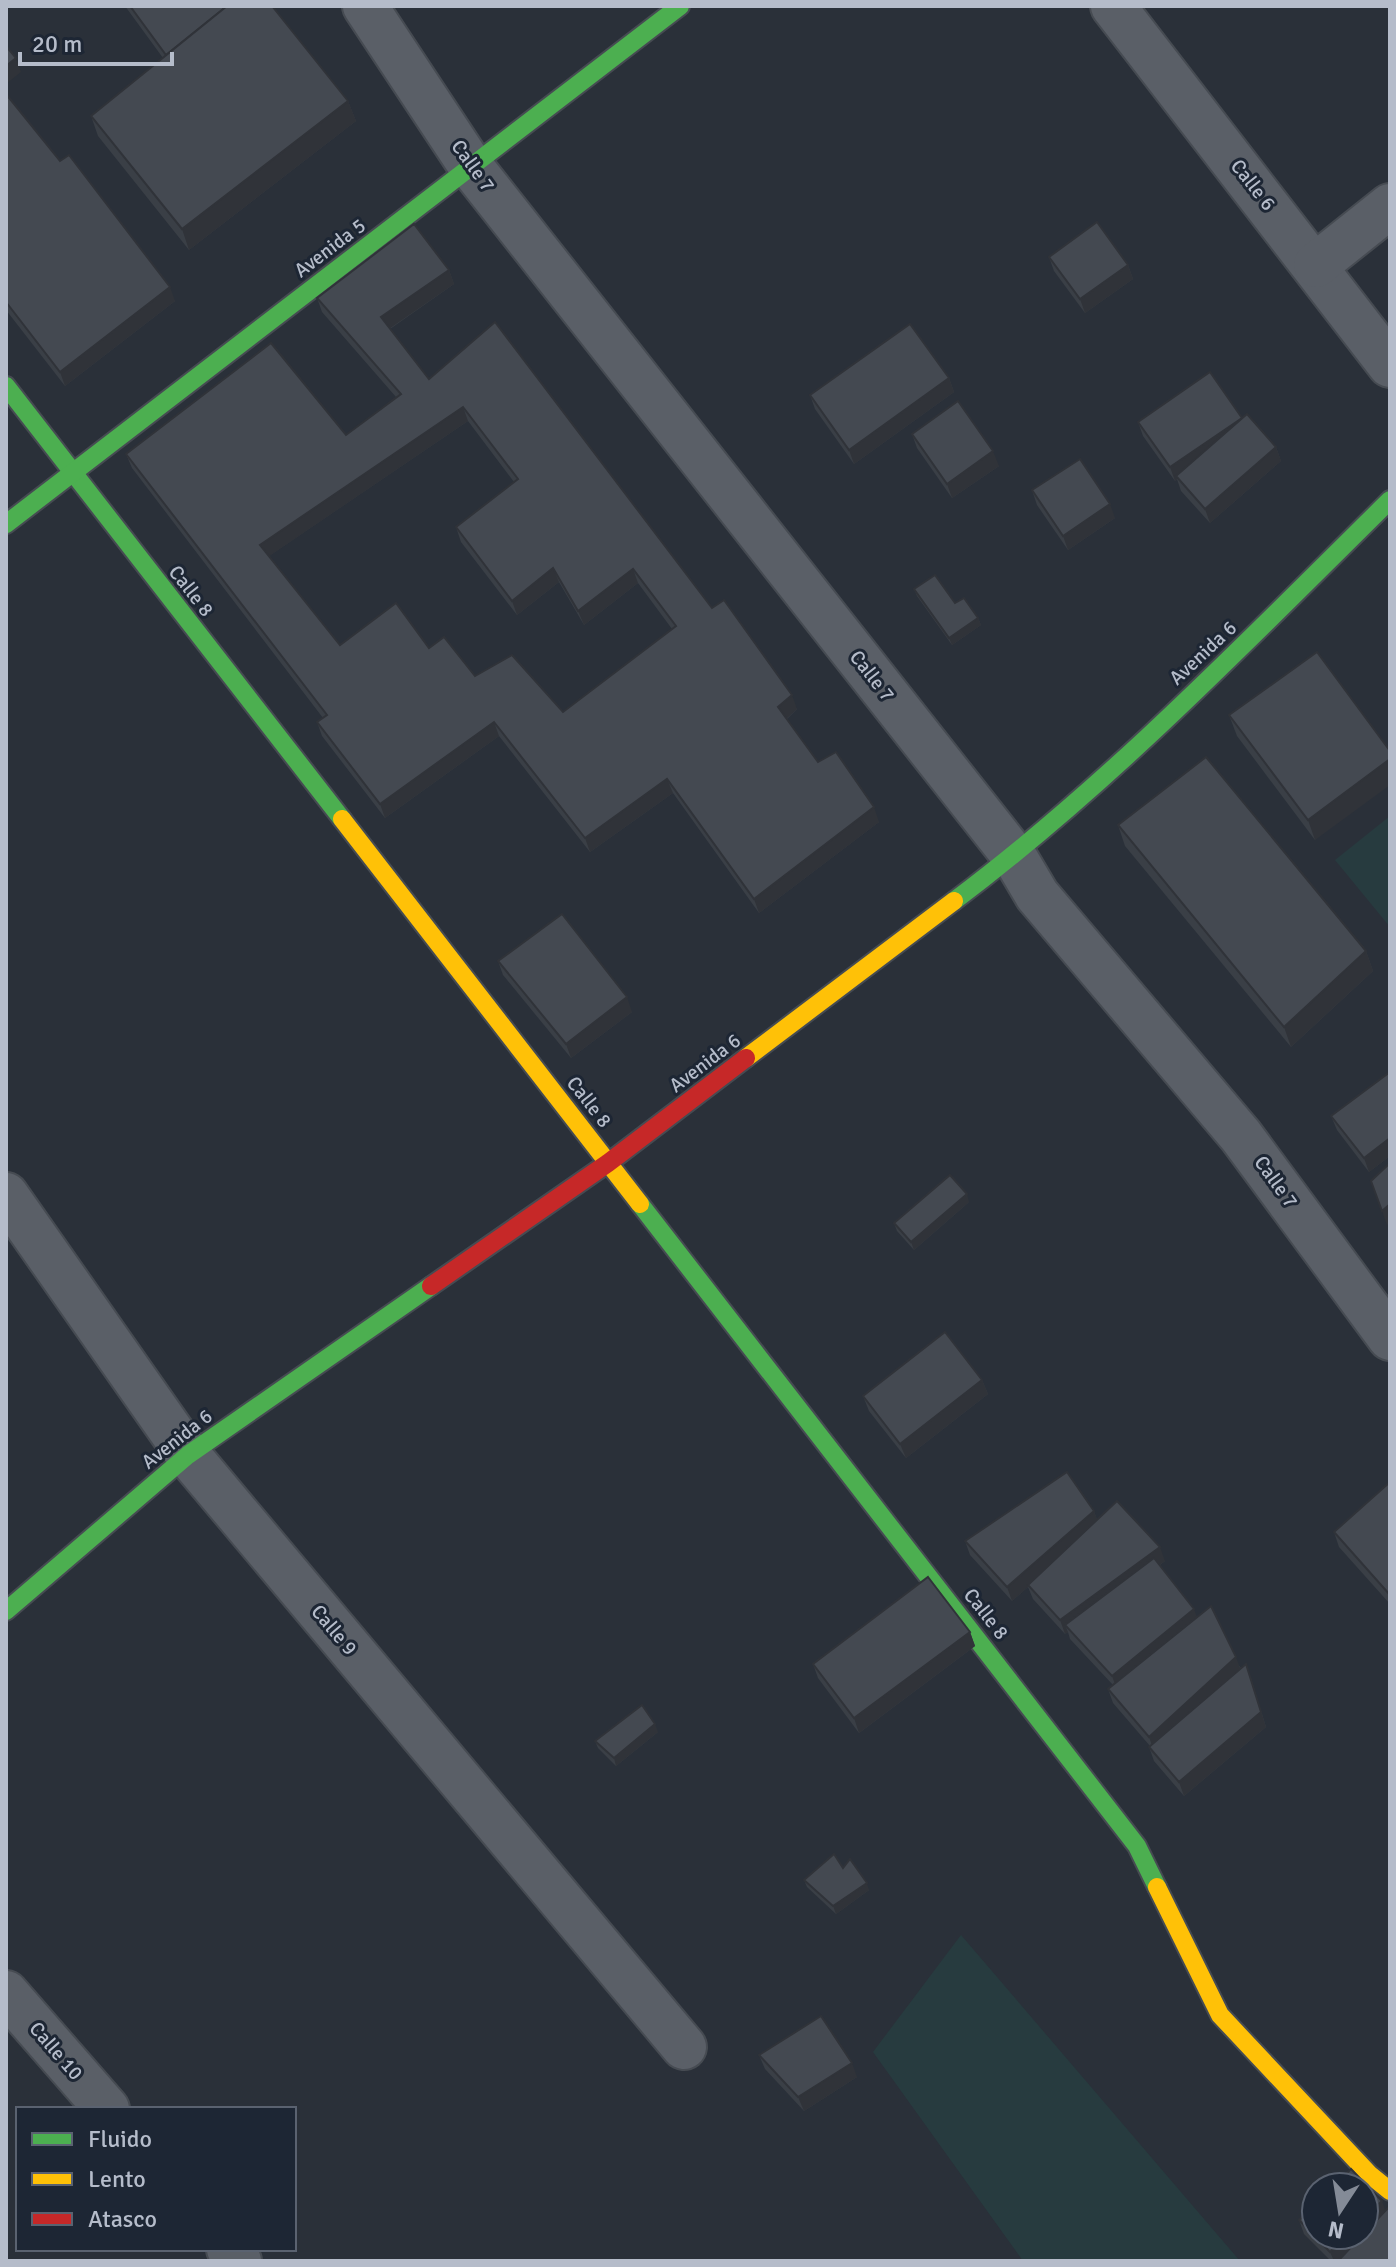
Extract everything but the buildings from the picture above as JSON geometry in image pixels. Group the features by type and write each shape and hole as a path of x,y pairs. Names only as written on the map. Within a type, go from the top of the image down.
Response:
{"street":[{"name":"Calle 7","path":"365,6 472,168 1014,856 1037,895 1241,1136 1390,1338"},
{"name":"Avenida 5","path":"6,524 70,471 472,168 680,6"},
{"name":"Calle 6","path":"1113,6 1316,265 1390,365"},
{"path":"1316,265 1390,206"},
{"name":"Calle 8","path":"6,386 1137,1846 1220,2015 1369,2174 1390,2191"},
{"name":"Avenida 6","path":"6,1611 188,1455 608,1163 1014,856 1219,669 1390,500"},
{"name":"Calle 9","path":"6,1195 188,1455 684,2047"},
{"name":"Calle 10","path":"6,1993 105,2107"}],"green space":[{"path":"1390,816 1390,927 1335,860"},
{"path":"961,1935 1240,2261 1023,2261 873,2052"}],"traffic: fast":[{"path":"6,524 680,6"},
{"path":"6,386 342,819"},
{"path":"954,901 1012,856 1124,759 1390,500"},
{"path":"640,1204 1137,1846 1157,1887"},
{"path":"6,1611 188,1455 431,1286"}],"traffic: slow":[{"path":"342,819 640,1204"},
{"path":"746,1058 954,901"},
{"path":"1157,1887 1220,2015 1369,2174 1390,2191"}],"traffic: jam":[{"path":"431,1286 608,1163 746,1058"}]}
